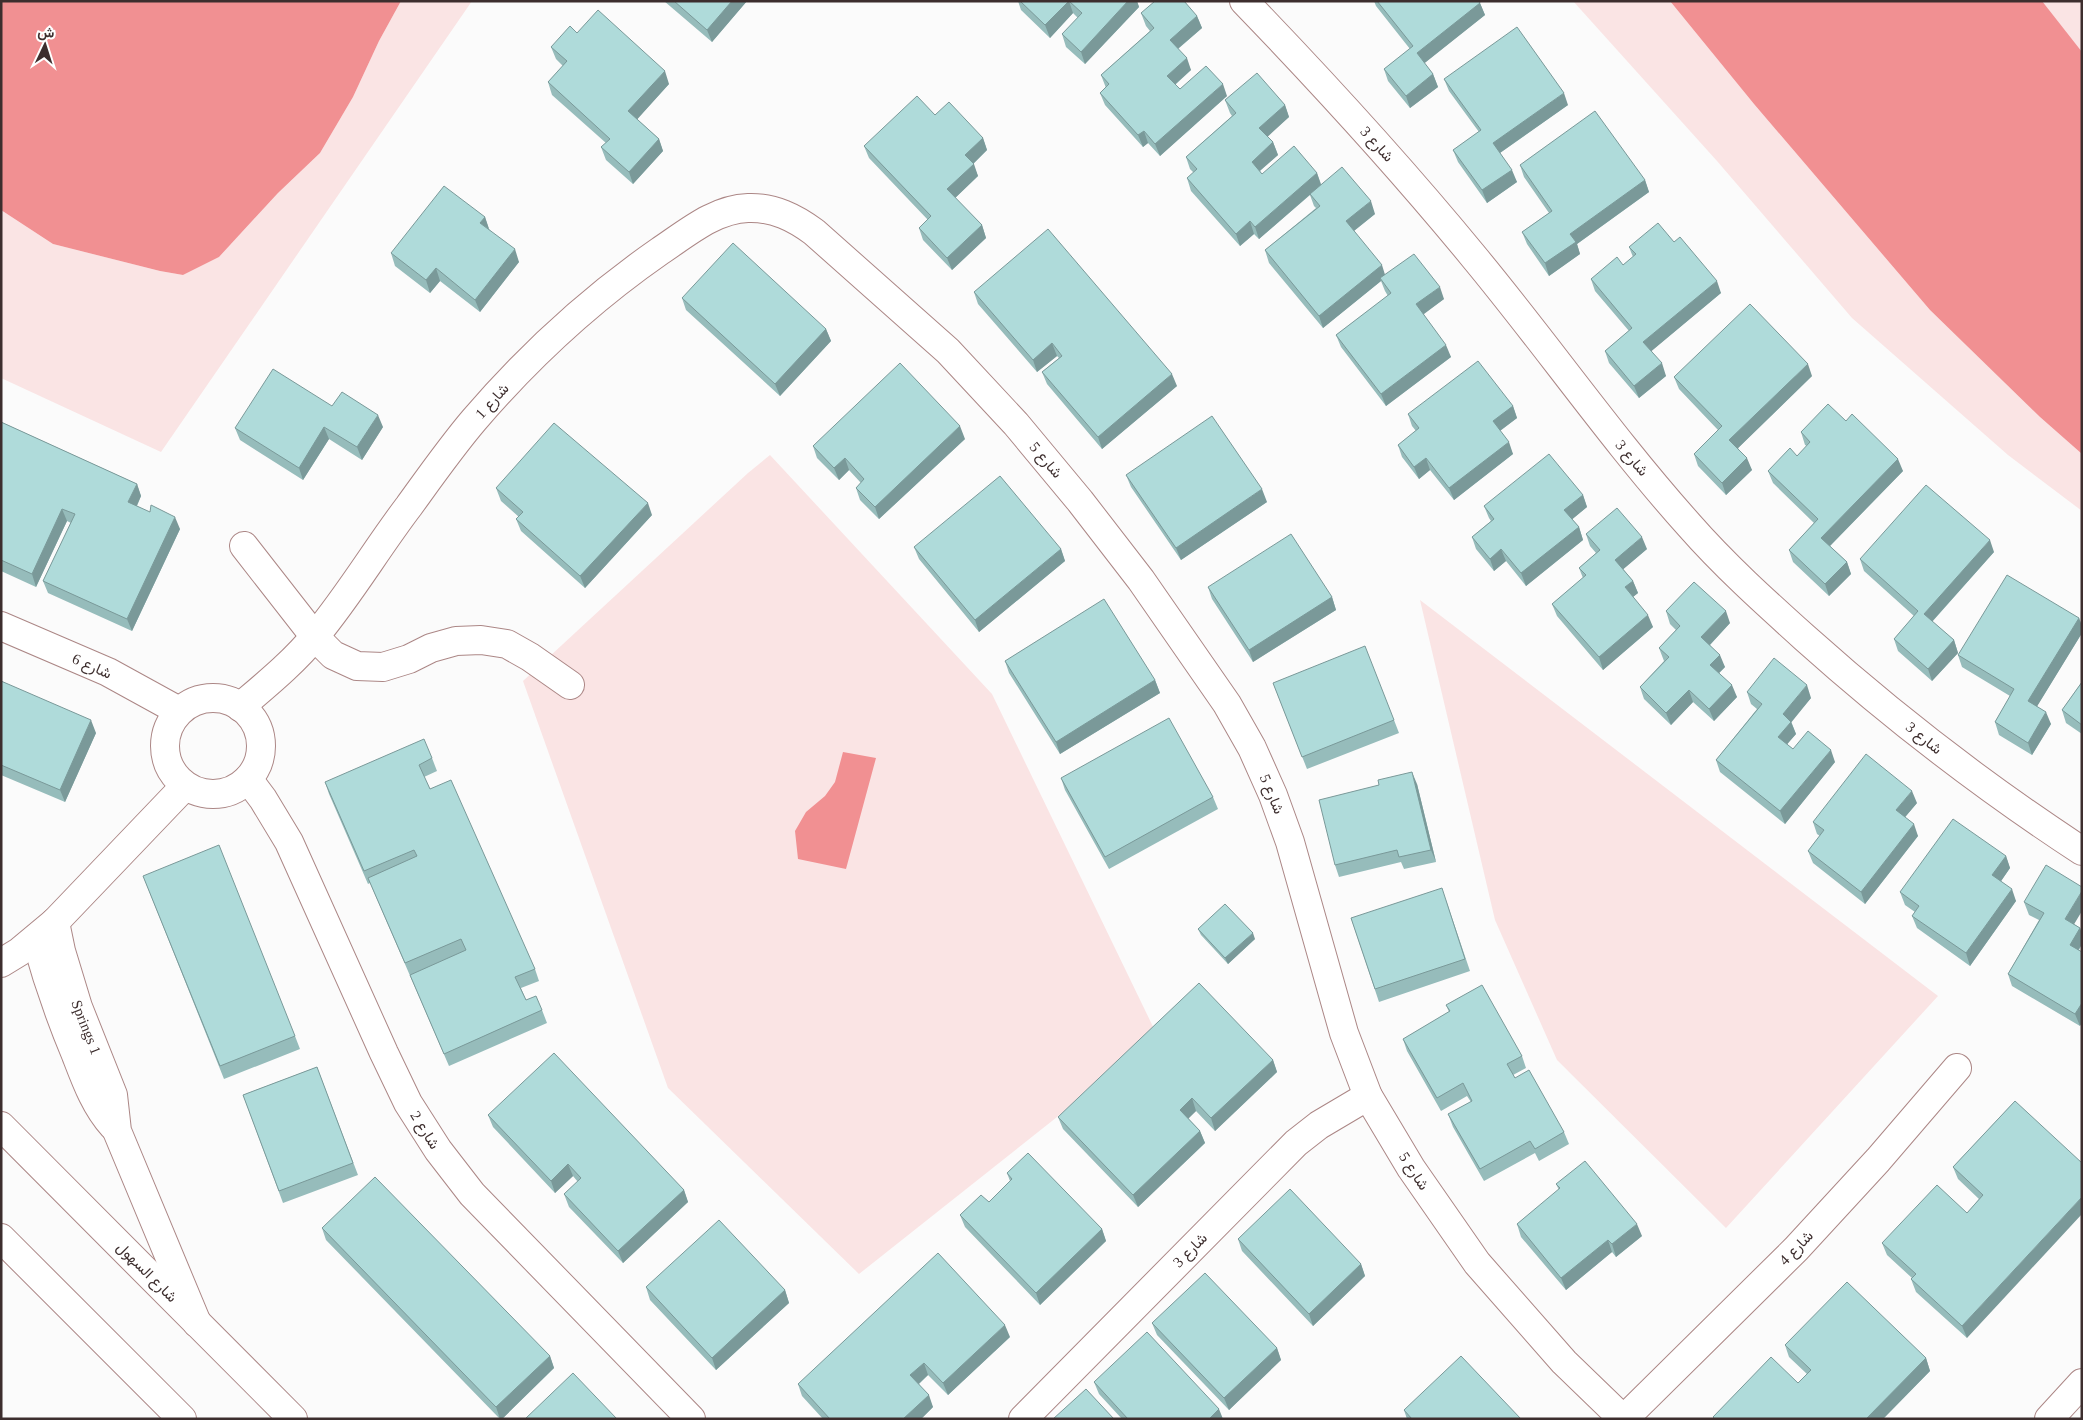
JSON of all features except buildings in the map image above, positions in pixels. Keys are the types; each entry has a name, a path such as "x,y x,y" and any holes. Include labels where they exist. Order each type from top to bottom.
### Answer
{"street":[{"name":"شارع 3","path":"1244,1 1323,83 1400,169 1475,258 1617,441 1690,526 1770,606 1854,681 1941,753 2032,819 2082,852"},
{"name":"شارع 1","path":"240,707 279,674 314,637 473,421 523,366 585,309 641,265 703,222 725,212 749,208 772,210 795,218 814,232"},
{"name":"شارع 5","path":"814,232 948,351 1016,424 1080,500 1140,580 1227,704 1252,748 1274,795 1290,842 1344,1033 1368,1096 1411,1168 1477,1263 1564,1362 1624,1419"},
{"path":"244,546 314,637 333,655 357,666 383,667 456,641 481,640 507,644 530,656 570,685"},
{"name":"شارع 6","path":"1,626 108,672 179,711"},
{"path":"209,698 226,700 240,707 252,718 259,734 260,750 256,765 248,779 235,788 218,794 201,793 185,786 173,774 166,758 165,742 169,725 179,711 193,702 209,698"},
{"name":"شارع 2","path":"248,779 263,799 289,842 408,1103 438,1150 472,1194 691,1419"},
{"path":"1,963 46,931 185,786"},
{"name":"Springs 1","path":"46,931 61,951 78,1006 113,1095 117,1131 197,1322"},
{"name":"شارع 4","path":"1624,1419 1796,1248 1878,1160 1958,1068"},
{"name":"شارع 3","path":"1023,1419 1296,1143 1319,1125 1368,1096"},
{"name":"شارع السهول","path":"1,1126 293,1419"},
{"path":"1,1238 182,1419"},
{"path":"2049,1419 2082,1384"}],"shaded area":[{"path":"1,1 401,1 379,41 353,97 320,153 278,193 219,257 183,275 53,244 1,210"},
{"path":"401,1 472,1 161,452 1,378 1,210 53,244 160,271 183,275 219,257 278,193 320,153 353,97 379,41"},
{"path":"1573,1 1670,1 1754,104 1930,310 2040,417 2082,454 2082,511 2008,455 1852,318 1717,161"},
{"path":"1670,1 2042,1 2082,52 2082,454 2040,417 1930,310 1754,104"},
{"path":"2042,1 2082,1 2082,52 2081,52"},
{"path":"770,455 992,694 1158,1037 859,1274 668,1088 523,681 748,473"},
{"path":"1420,600 1938,996 1726,1228 1557,1060 1495,920"},
{"path":"843,752 876,758 846,869 798,859 795,831 806,812 825,796 835,782"}]}
